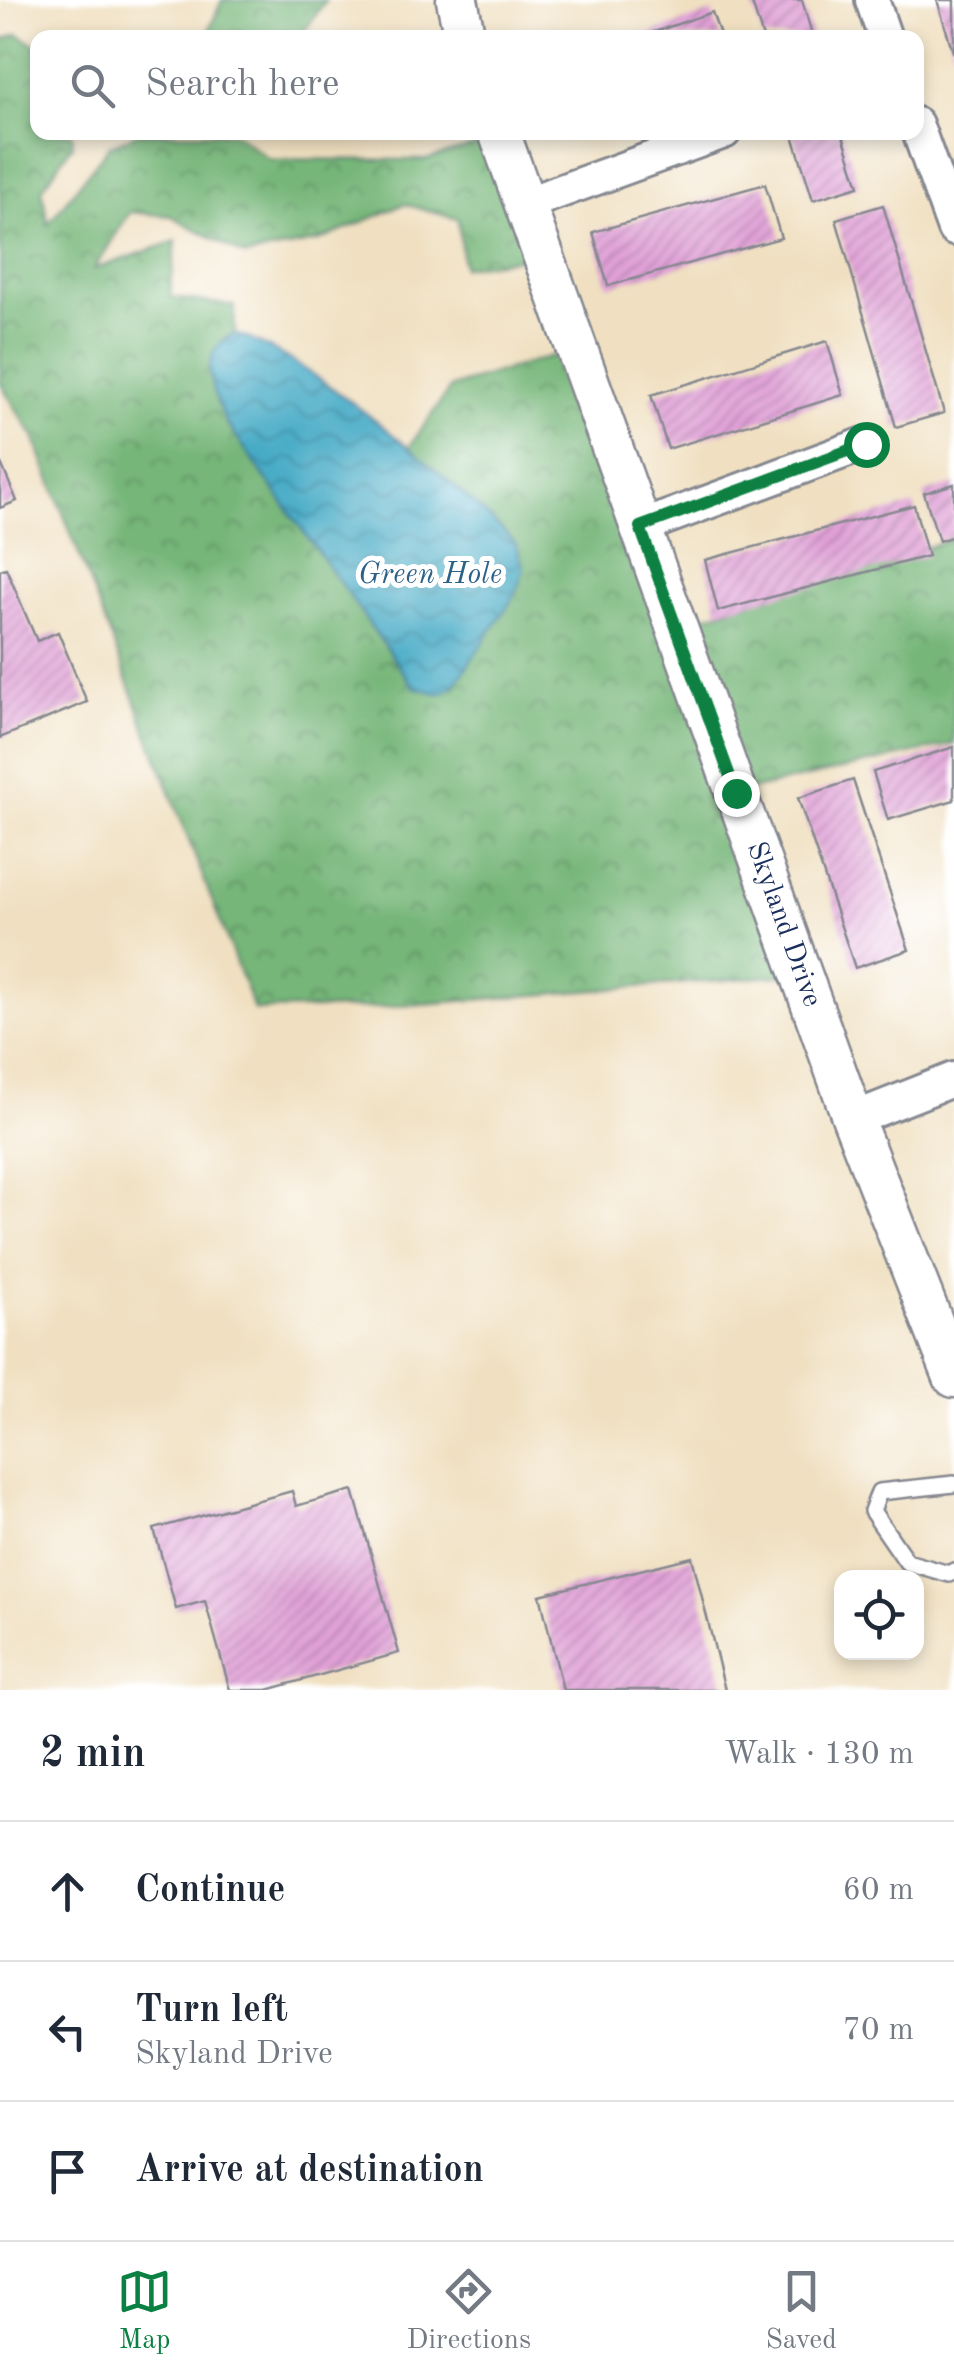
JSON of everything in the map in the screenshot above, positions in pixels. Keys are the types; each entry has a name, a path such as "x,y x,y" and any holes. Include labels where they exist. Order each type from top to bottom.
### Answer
{"street":[{"path":"457,0 463,30"},
{"path":"872,0 883,30"},
{"name":"Skyland Drive","path":"502,140 853,1119 954,1377"},
{"path":"525,204 702,140"},
{"path":"922,140 954,228"},
{"path":"640,527 866,444"},
{"path":"853,1119 954,1079"}],"lane":[{"path":"954,1484 879,1492 872,1511 907,1562 949,1574 954,1570"}],"green space":[{"path":"222,0 326,0 305,30 209,30"},
{"path":"18,34 30,42 30,140 72,140 42,189 48,224 109,146 122,140 244,140 269,159 425,160 502,140 543,255 463,267 458,219 404,204 319,241 245,256 171,216 130,212 94,269 176,241 170,297 234,306 235,334 222,340 226,422 414,687 491,519 407,450 451,387 577,348 676,625 954,539 954,744 736,793 801,974 371,1008 254,1010 34,437 0,383 0,41"}],"water":[{"name":"Green Hole","path":"235,334 300,366 340,393 421,458 515,543 524,568 515,595 454,686 440,694 414,687 226,422 212,385 210,362 222,342"}],"building":[{"path":"751,0 802,0 811,30 760,30"},
{"path":"937,0 954,0 954,52 953,52"},
{"path":"712,12 718,30 660,30"},
{"path":"794,140 845,140 859,186 813,200"},
{"path":"765,184 781,238 608,286 593,232"},
{"path":"883,205 944,413 896,427 836,219"},
{"path":"827,341 843,395 668,449 651,395"},
{"path":"0,461 17,501 0,508"},
{"path":"954,484 954,536 939,541 924,493"},
{"path":"914,505 928,556 718,611 705,560"},
{"path":"6,568 37,641 58,632 87,702 0,738 0,570"},
{"path":"954,747 954,800 888,820 873,772"},
{"path":"853,780 909,950 855,968 798,798"},
{"path":"353,1490 399,1653 267,1690 230,1690 205,1601 176,1609 154,1529 292,1491 296,1506"},
{"path":"692,1557 725,1690 563,1690 540,1595"}],"route":[{"path":"736,793 640,527 866,444"}]}
